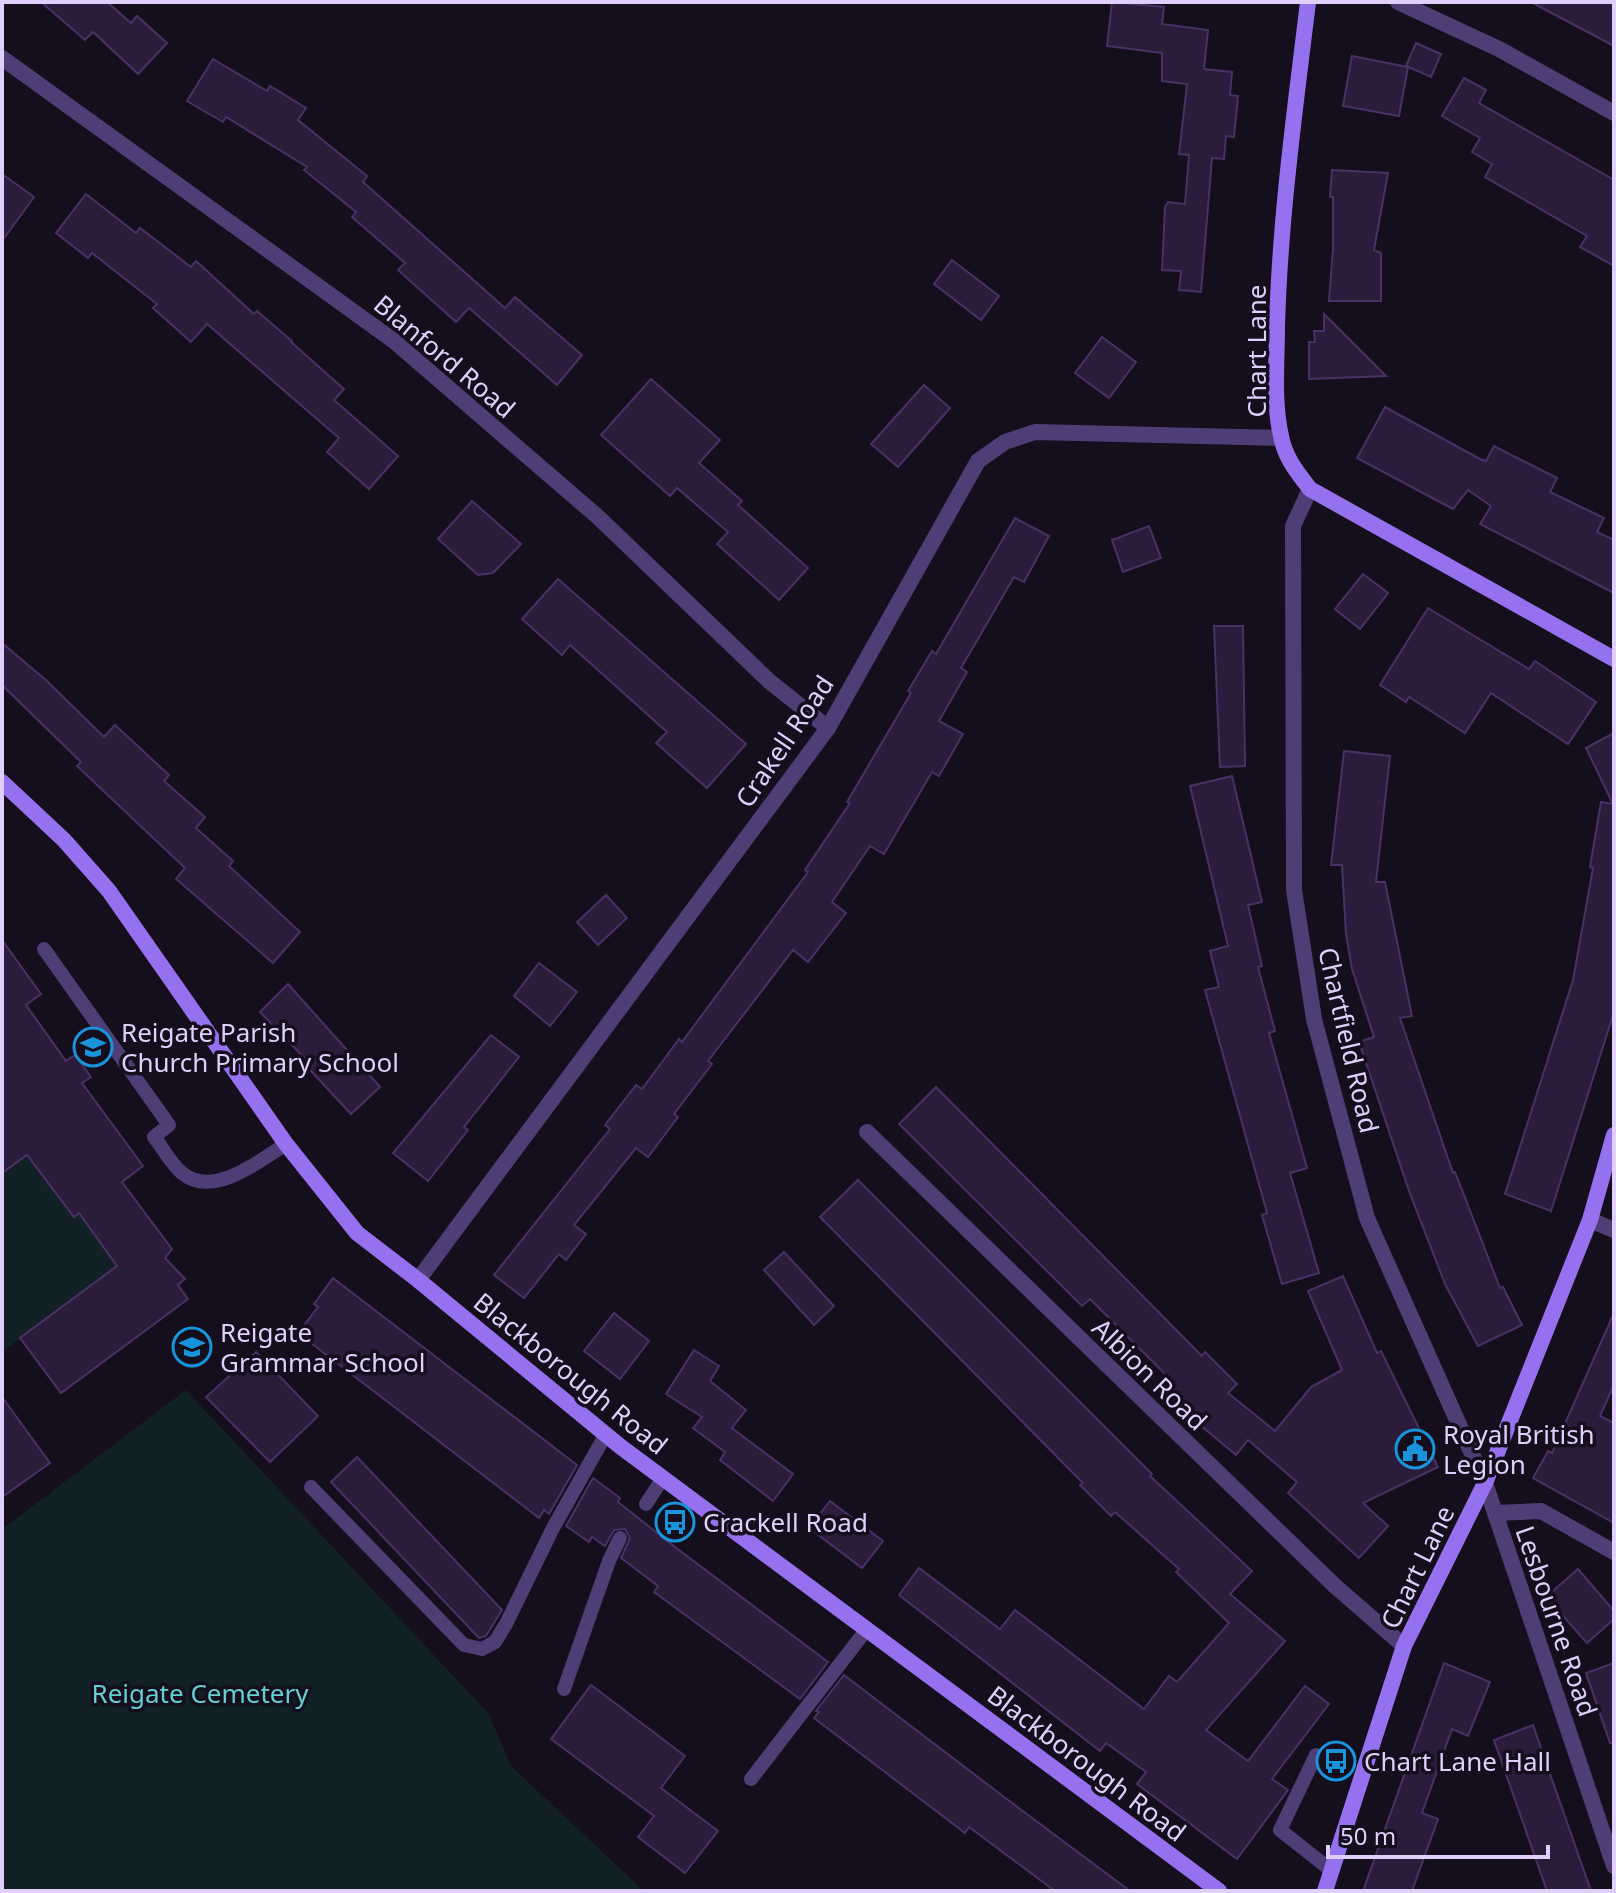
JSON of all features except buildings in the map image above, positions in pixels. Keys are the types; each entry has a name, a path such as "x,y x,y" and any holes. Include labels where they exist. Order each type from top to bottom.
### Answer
{"street":[{"name":"Chart Lane","path":"1308,2 1278,285 1277,398 1281,438 1290,464 1310,489 1614,659"},
{"path":"1398,2 1499,49 1614,113"},
{"name":"Blanford Road","path":"2,58 394,341 598,517 769,681 828,728"},
{"name":"Crakell Road","path":"418,1280 828,728 978,461 1005,442 1035,432 1281,438"},
{"name":"Chartfield Road","path":"1310,489 1293,526 1294,890 1314,1019 1367,1218 1485,1483"},
{"name":"Blackborough Road","path":"2,782 64,840 109,891 286,1144 357,1233 663,1478 1219,1891"},
{"name":"Albion Road","path":"867,1132 1335,1586 1404,1646"},
{"name":"Chart Lane","path":"1325,1891 1404,1646 1485,1483 1590,1220 1614,1135"},
{"path":"1590,1220 1614,1230"},
{"name":"Lesbourne Road","path":"1485,1483 1614,1866"},
{"path":"1495,1513 1541,1511 1614,1552"}],"lane":[{"path":"44,949 169,1125 154,1137 183,1174 209,1183 244,1171 286,1144"},
{"path":"311,1487 464,1645 482,1649 495,1642 506,1624 553,1528 606,1434"},
{"path":"646,1504 663,1478"},
{"path":"564,1689 620,1538"},
{"path":"751,1779 867,1629"},
{"path":"1316,1755 1280,1830 1332,1871"}],"green space":[{"path":"27,1155 100,1197 117,1266 2,1352 2,1162 8,1169"},
{"name":"Reigate Cemetery","path":"186,1390 489,1714 510,1765 644,1891 2,1891 2,1529"}],"place":[{"name":"Reigate Parish Church Primary School","path":"93,1047"},
{"name":"Reigate Grammar School","path":"192,1347"},
{"name":"Royal British Legion","path":"1415,1449"},
{"name":"Crackell Road","path":"675,1522"},
{"name":"Chart Lane Hall","path":"1336,1761"}]}
